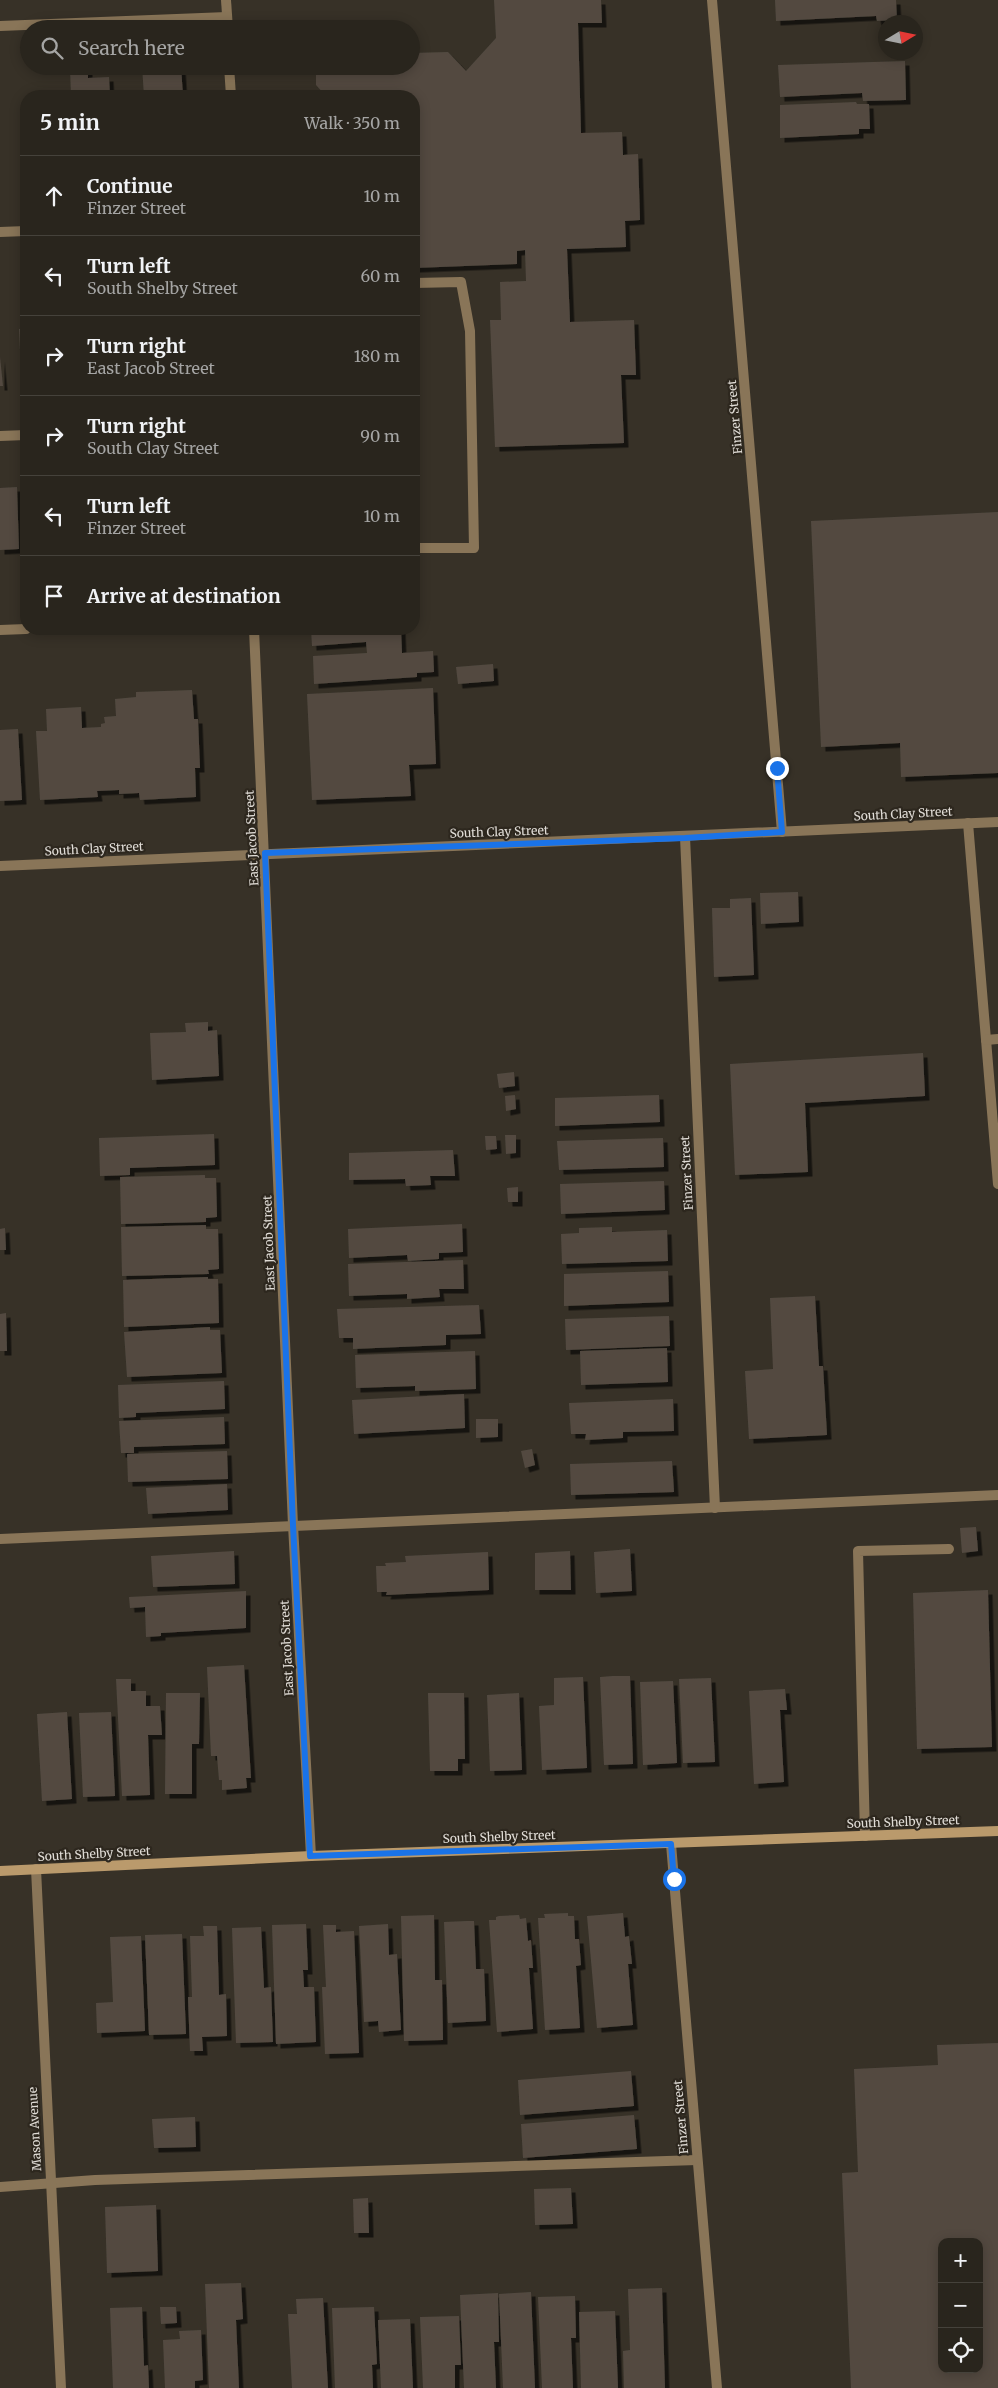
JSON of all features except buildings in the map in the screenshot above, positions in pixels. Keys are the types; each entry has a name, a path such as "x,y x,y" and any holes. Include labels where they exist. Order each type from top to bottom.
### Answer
{"main road":[{"name":"South Shelby Street","path":"0,1871 310,1856 998,1831"}],"street":[{"path":"170,20 227,18 226,0"},
{"name":"Finzer Street","path":"712,0 782,832"},
{"path":"0,26 20,25"},
{"path":"230,75 231,90"},
{"path":"0,232 20,231"},
{"path":"420,282 461,282 470,331 474,548 420,548"},
{"path":"0,436 20,435"},
{"path":"0,630 20,629"},
{"name":"East Jacob Street","path":"254,635 293,1525 310,1856"},
{"name":"South Clay Street","path":"0,866 265,853 685,838 998,822"},
{"path":"968,823 998,1184"},
{"name":"Finzer Street","path":"685,838 715,1508"},
{"path":"986,1040 998,1039"},
{"path":"0,1539 998,1495"},
{"path":"865,1836 858,1551 949,1549"},
{"name":"Finzer Street","path":"671,1844 696,2160 717,2388"},
{"name":"Mason Avenue","path":"36,1869 61,2388"},
{"path":"0,2187 50,2183 696,2160"}],"route":[{"path":"674,1879 671,1844 310,1856 293,1525 265,853 685,838 782,832 777,768"}]}
